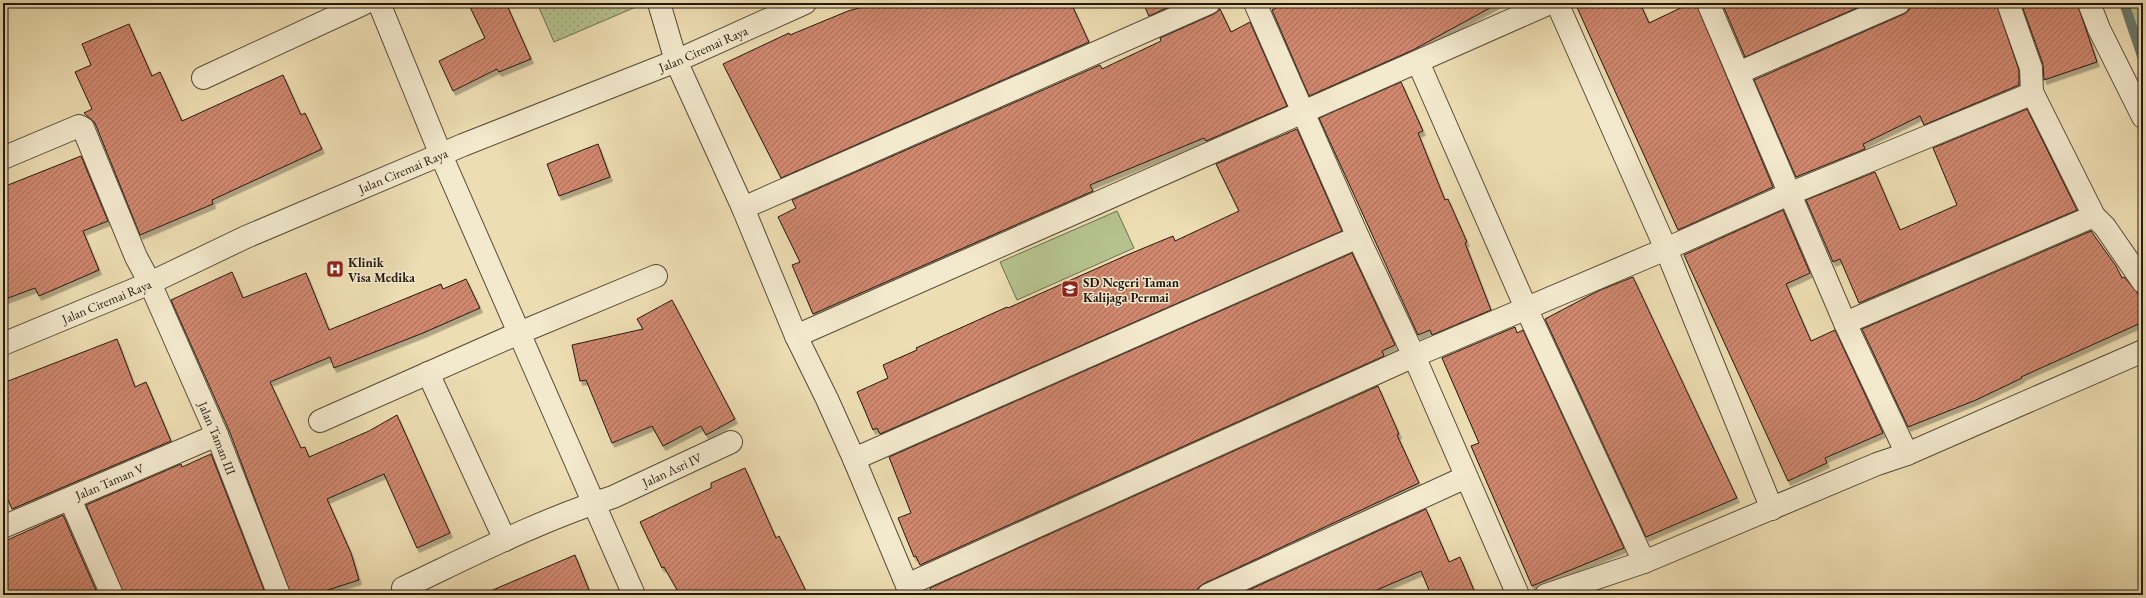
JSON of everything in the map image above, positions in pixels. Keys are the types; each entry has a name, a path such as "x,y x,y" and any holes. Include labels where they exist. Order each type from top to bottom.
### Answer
{"street":[{"path":"203,78 365,3"},
{"path":"379,3 441,155 520,333 603,500 634,595"},
{"path":"658,3 676,61 743,208 796,336 854,459 909,590 1414,356 1666,249 1789,194 2032,92"},
{"name":"Jalan Ciremai Raya","path":"3,344 150,283 246,237 441,155 676,61 805,3"},
{"path":"743,208 1210,3"},
{"path":"1255,3 1305,113 1358,237 1414,356 1518,595"},
{"path":"796,336 1305,113 1550,3"},
{"path":"1557,3 1666,249 1772,508"},
{"path":"1708,3 1845,323 1907,454"},
{"path":"1738,73 1899,3"},
{"path":"2008,3 2031,68 2032,92 2094,216 2105,227 2143,282"},
{"path":"2089,3 2099,29 2143,117"},
{"path":"1418,62 1526,308 1644,562"},
{"name":"Jalan Taman III","path":"3,158 79,126 83,128 136,257 150,283 216,436 279,595"},
{"path":"1845,323 2094,216"},
{"path":"854,459 1358,237"},
{"path":"320,421 520,333 656,276"},
{"path":"1546,595 1644,562 1877,464 1907,454 2143,351"},
{"path":"428,373 504,540"},
{"name":"Jalan Taman V","path":"3,527 216,436"},
{"name":"Jalan Asri IV","path":"403,588 504,540 603,500 731,442"},
{"path":"1208,595 1466,477"},
{"path":"70,499 112,595"}],"green space":[{"path":"537,3 645,3 554,42"},
{"path":"2127,3 2143,3 2143,52"},
{"path":"1117,211 1134,248 1017,300 1000,262"}],"building":[{"path":"468,3 506,3 531,59 499,72 497,69 453,91 439,61 485,38"},
{"path":"876,3 1071,3 1089,42 781,178 723,64 789,33 790,35 848,11"},
{"path":"1143,3 1178,3 1149,16"},
{"path":"1285,3 1499,3 1413,50 1309,96 1272,10"},
{"path":"1575,3 1640,3 1649,23 1691,3 1696,3 1773,187 1678,230"},
{"path":"1722,3 1868,3 1745,57"},
{"path":"1911,3 1996,3 2019,70 2019,85 1924,125 1920,116 1863,144 1865,149 1796,177 1754,80 1904,14 1909,10"},
{"path":"2021,3 2077,3 2097,62 2044,80 2043,64"},
{"path":"1220,9 1231,32 1250,22 1287,106 1206,141 1204,138 1090,185 1093,191 813,314 792,265 800,262 778,217 796,208 792,200 1100,65 1102,69 1161,41 1160,38 1214,14"},
{"path":"129,24 152,76 160,72 182,121 283,75 301,115 305,113 322,149 212,200 213,204 140,235 95,123 84,113 92,109 75,72 91,65 82,44"},
{"path":"1401,82 1423,131 1418,133 1445,200 1448,199 1467,242 1465,243 1491,310 1432,335 1430,330 1418,335 1319,118"},
{"path":"2027,109 2077,210 1859,303 1840,259 1833,262 1806,200 1875,172 1900,230 1957,205 1933,148"},
{"name":"SD Negeri Taman Kalijaga Permai","path":"1297,129 1342,231 880,434 877,428 873,430 857,392 888,378 883,365 917,350 916,348 1127,255 1173,236 1175,241 1239,211 1216,164"},
{"path":"598,144 610,177 559,196 547,164"},
{"path":"81,156 108,221 83,231 99,270 39,296 35,288 3,300 3,187"},
{"path":"1783,210 1810,273 1786,284 1811,341 1835,330 1883,433 1825,458 1827,463 1788,481 1684,255"},
{"path":"2091,231 2116,266 2122,278 2124,277 2137,292 2143,307 2143,322 2021,377 2022,378 1976,400 1908,427 1862,329"},
{"path":"1352,253 1395,345 1382,351 1384,356 920,565 916,556 914,557 898,518 911,513 889,457"},
{"path":"232,272 243,298 306,273 329,330 441,284 443,289 466,279 480,308 423,333 334,368 330,357 270,382 301,448 305,447 309,457 369,431 397,415 450,533 417,548 384,474 327,499 351,553 359,580 312,595 291,595 229,430 171,300"},
{"path":"1633,277 1737,498 1646,537 1545,319 1598,291"},
{"path":"672,300 735,419 706,435 701,426 663,446 652,426 612,443 586,380 580,381 572,345 643,329 637,319"},
{"path":"1515,327 1517,333 1523,330 1624,548 1532,586 1471,446 1479,443 1442,358"},
{"path":"117,339 135,387 146,382 171,441 12,509 3,489 3,383"},
{"path":"1378,386 1399,434 1397,435 1419,483 1203,584 1198,588 1196,595 932,595 930,588"},
{"path":"211,454 266,595 124,595 86,505 181,464 182,467"},
{"path":"745,468 776,538 779,536 808,595 680,595 664,567 662,568 640,522 711,488 711,483"},
{"path":"1426,509 1449,562 1460,557 1476,595 1431,595 1421,571 1365,595 1238,595"},
{"path":"63,515 98,595 3,595 3,542"},
{"path":"575,555 591,595 481,595"}],"waterway":[{"path":"2124,3 2143,59"}],"place":[{"name":"Klinik Visa Medika","path":"335,269"},
{"name":"SD Negeri Taman Kalijaga Permai","path":"1070,289"}]}
